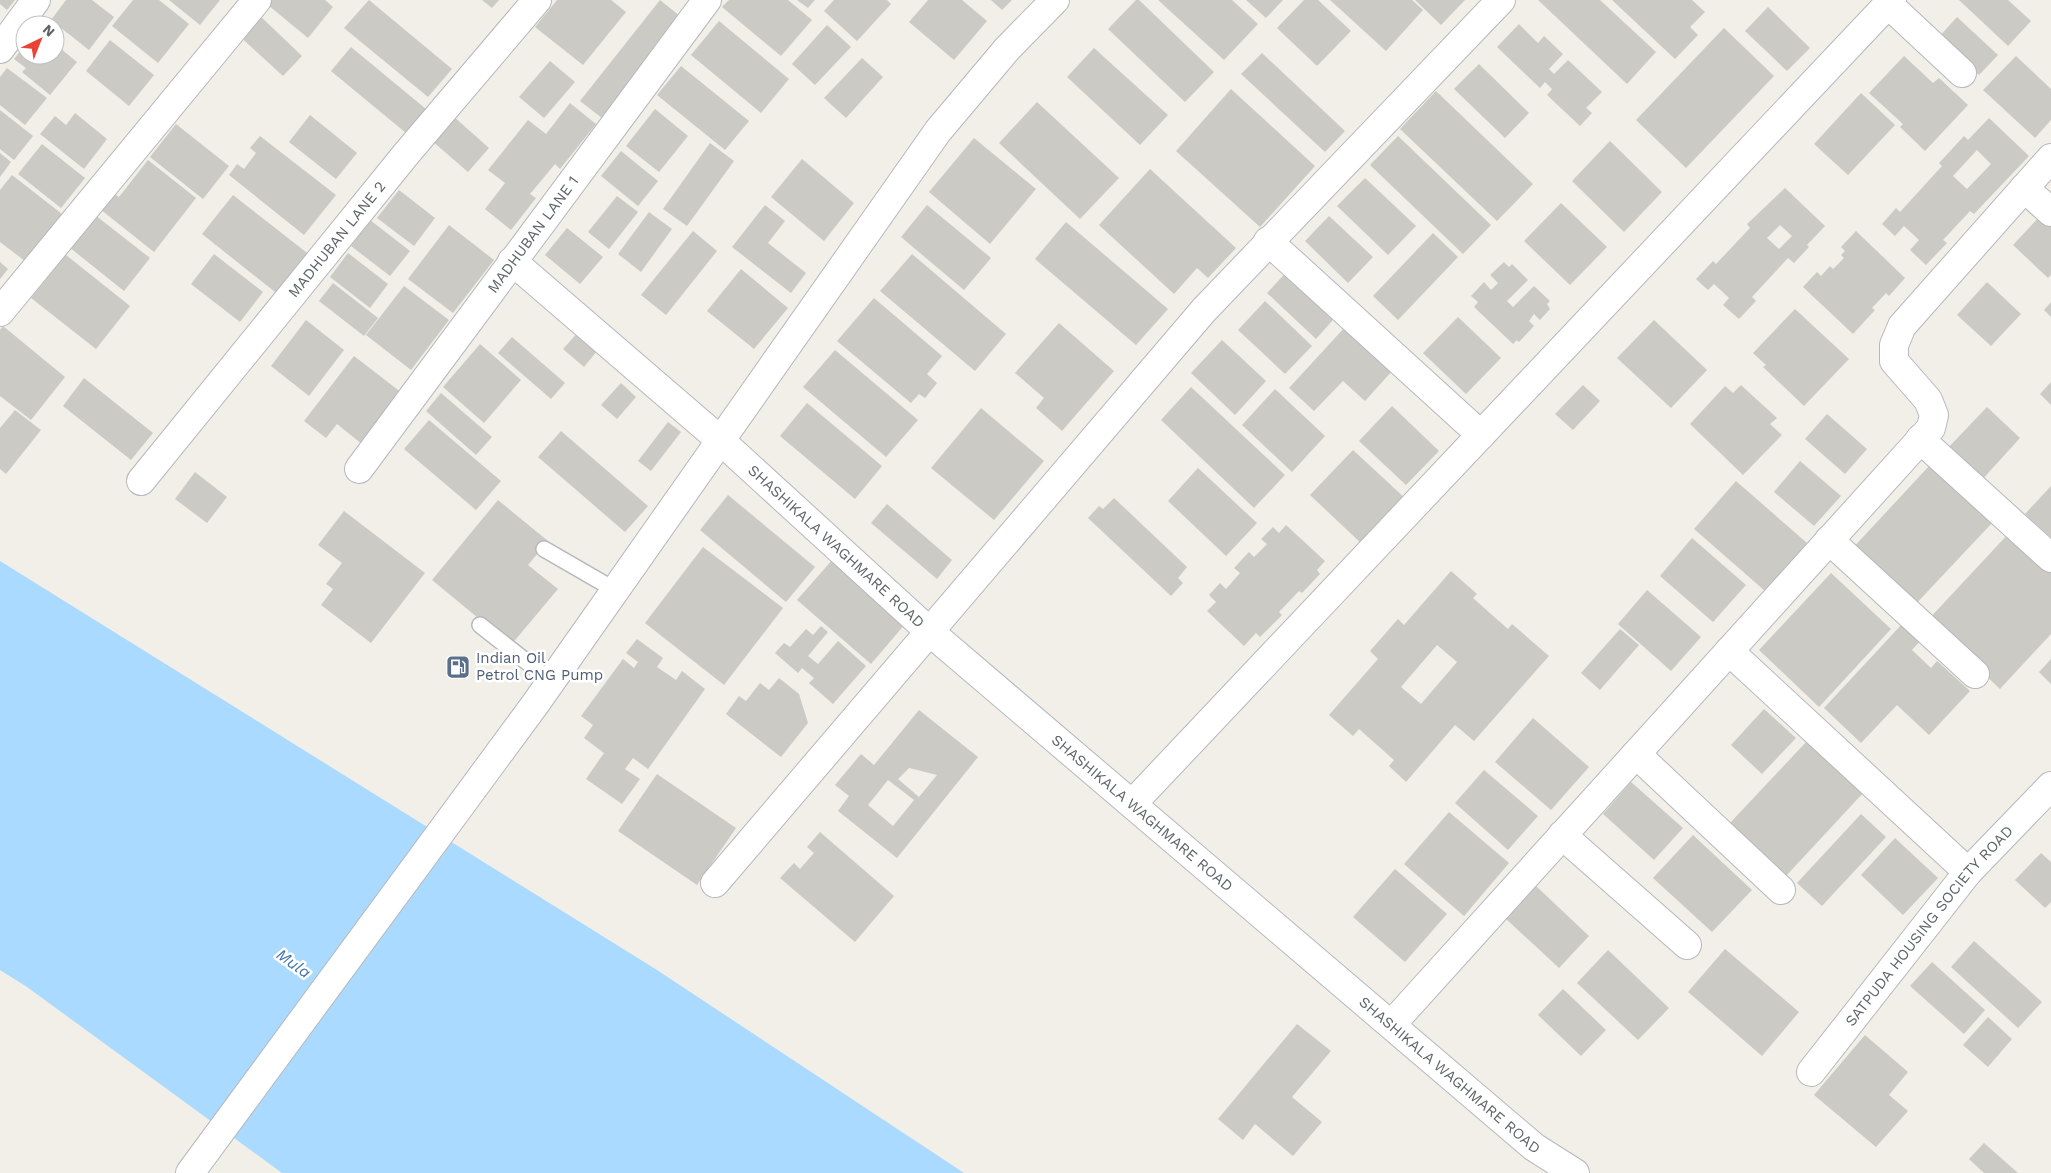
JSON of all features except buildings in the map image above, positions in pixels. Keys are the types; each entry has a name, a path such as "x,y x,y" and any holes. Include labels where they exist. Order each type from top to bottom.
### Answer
{"street":[{"path":"0,49 36,0"},
{"path":"0,312 258,0"},
{"name":"MADHUBAN LANE 2","path":"141,481 407,153 537,0"},
{"name":"MADHUBAN LANE 1","path":"359,469 707,0"},
{"path":"190,1173 543,692 938,131 1007,50 1055,0"},
{"path":"715,883 1204,310 1268,241 1501,0"},
{"path":"1132,804 1890,2 1962,74"},
{"path":"1391,1025 1931,428 1934,415 1928,400 1894,361 1894,345 1902,326 2051,158"},
{"path":"2024,188 2051,212"},
{"path":"1268,241 1481,435"},
{"name":"SHASHIKALA WAGHMARE ROAD","path":"512,261 720,440 930,632 1534,1146 1575,1173"},
{"path":"1920,439 2051,558"},
{"path":"1829,540 1975,674"},
{"path":"1729,651 1968,872"},
{"path":"1636,754 1781,890"},
{"name":"SATPUDA HOUSING SOCIETY ROAD","path":"1811,1072 1968,872 2051,786"},
{"path":"1562,834 1687,945"}],"lane":[{"path":"544,549 615,590"},
{"path":"480,625 543,692"}],"water":[{"name":"Mula","path":"0,561 657,970 964,1173 282,1173 27,987 0,970"}],"place":[{"name":"Indian Oil Petrol CNG Pump","path":"458,667"}]}
